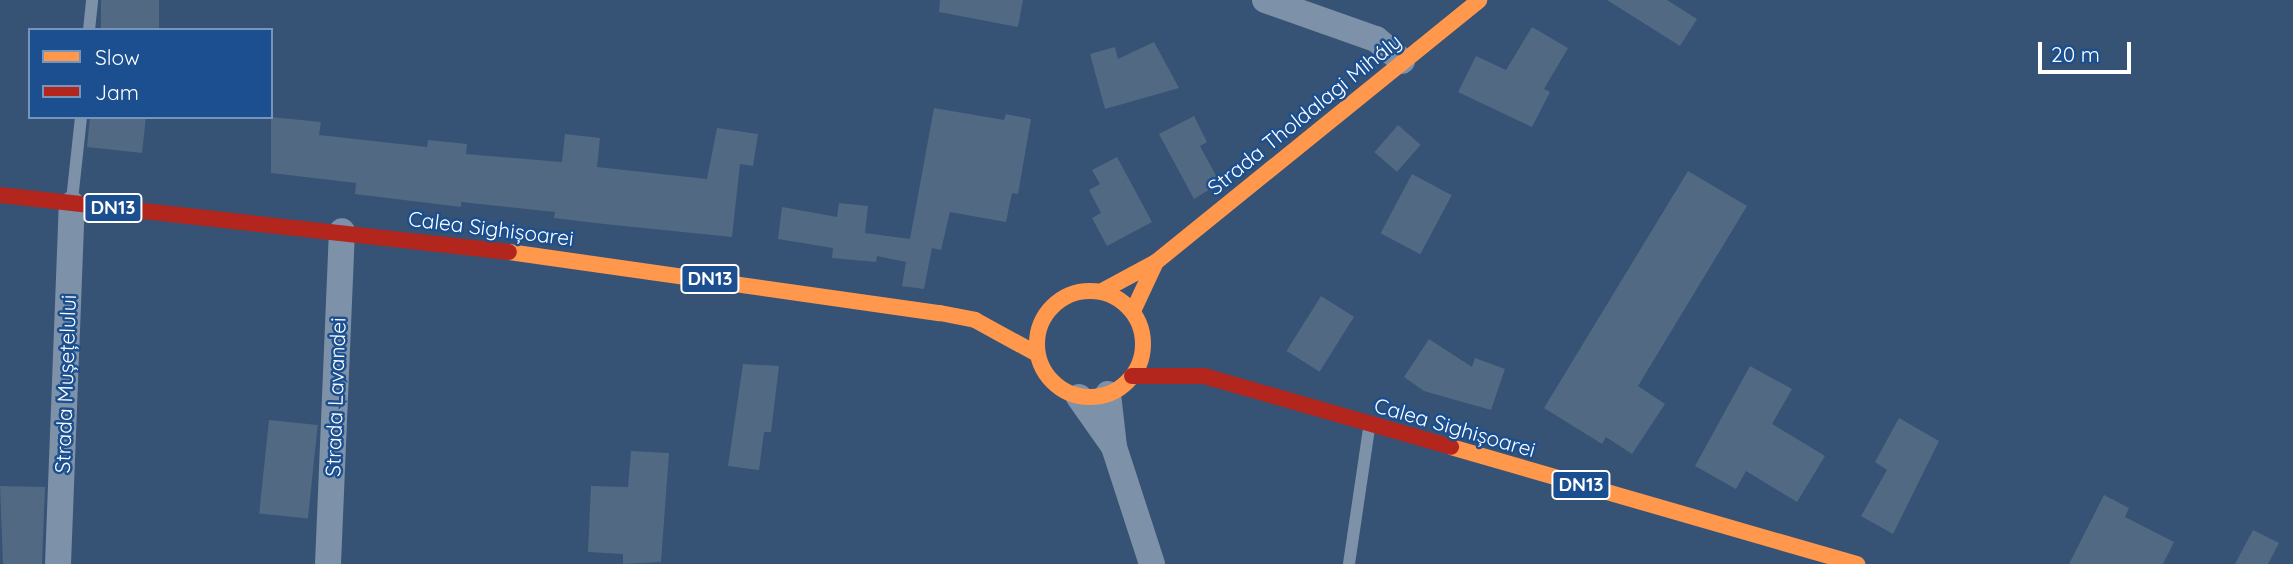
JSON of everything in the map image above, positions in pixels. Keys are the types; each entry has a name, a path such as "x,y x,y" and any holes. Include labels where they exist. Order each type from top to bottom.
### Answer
{"main road":[{"name":"Strada Tholdalagi Mihály","path":"1102,291 1156,262 1479,0"},
{"name":"Calea Sighișoarei","path":"0,195 342,231 676,274 975,320 1047,312"},
{"name":"Strada Tholdalagi Mihály","path":"1133,311 1156,262"},
{"name":"DN13","path":"1047,312 1062,298 1081,291 1102,291"},
{"path":"1079,397 1108,394 1132,376 1142,358 1143,336 1133,311 1102,291"},
{"path":"1037,354 1038,331 1047,312"},
{"name":"Calea Sighișoarei","path":"975,320 1037,354"},
{"name":"Calea Sighișoarei","path":"1143,336 1204,376"},
{"name":"DN13","path":"1037,354 1052,381 1079,397"},
{"name":"Calea Sighișoarei","path":"1132,376 1204,376 1370,424 1791,554 1857,564"}],"street":[{"path":"1265,0 1376,39 1402,61"},
{"name":"Strada Mușețelului","path":"58,564 72,204"},
{"name":"Strada Lavandei","path":"328,564 342,231"},
{"path":"1108,394 1114,447 1152,564"},
{"path":"1079,397 1114,447"}],"lane":[{"path":"89,28 92,0"},
{"path":"72,204 81,119"},
{"path":"1349,564 1370,424"}],"building":[{"path":"101,0 159,0 159,28 101,28"},
{"path":"940,0 1023,0 1018,27 939,12"},
{"path":"1607,0 1667,0 1697,19 1680,46"},
{"path":"1532,27 1568,48 1544,89 1550,92 1532,127 1458,92 1476,56 1506,70"},
{"path":"1154,42 1179,88 1105,109 1090,54 1115,47 1118,59"},
{"path":"934,108 1004,120 1006,114 1031,119 1018,194 1012,193 1006,222 950,212 941,250 932,248 924,289 902,286 906,262 877,256 876,262 832,258 833,248 778,239 782,207 837,217 839,203 868,206 865,233 910,239"},
{"path":"1194,116 1207,142 1200,146 1220,183 1194,199 1159,134"},
{"path":"273,117 321,122 319,135 427,147 428,140 467,144 466,154 562,162 565,134 600,138 597,167 707,179 717,128 758,134 753,166 740,164 732,237 554,218 555,212 461,202 461,207 355,194 356,183 271,173"},
{"path":"90,119 146,119 142,153 87,147"},
{"path":"1398,125 1421,145 1397,172 1374,152"},
{"path":"1117,157 1152,222 1107,246 1092,218 1101,213 1089,190 1100,184 1092,170"},
{"path":"1688,171 1747,206 1638,386 1665,404 1632,454 1606,437 1602,444 1544,408"},
{"path":"1412,174 1452,195 1420,254 1381,233"},
{"path":"1321,296 1354,317 1320,372 1287,351"},
{"path":"1429,339 1472,367 1475,358 1505,369 1491,410 1424,391 1404,377"},
{"path":"743,364 779,366 771,432 764,432 759,470 728,466"},
{"path":"1750,366 1792,389 1772,424 1825,456 1797,502 1746,471 1736,489 1695,466"},
{"path":"1899,418 1939,441 1893,534 1861,516 1887,470 1875,462"},
{"path":"269,420 318,425 308,519 259,513"},
{"path":"631,451 669,453 661,562 623,564 623,554 588,552 591,486 628,487"},
{"path":"0,486 45,487 42,564 3,564"},
{"path":"2104,495 2129,508 2125,517 2174,542 2163,564 2069,564"},
{"path":"2253,530 2279,543 2268,564 2235,564"}],"traffic: slow":[{"path":"1102,291 1156,262 1479,0"},
{"path":"509,252 940,313 975,320 1037,354"},
{"path":"1133,311 1156,262"},
{"path":"1090,291 1110,295 1128,306 1139,324 1143,344 1139,364 1128,382 1110,393 1090,397 1070,393 1052,382 1041,364 1037,344 1041,324 1052,306 1070,295 1090,291"},
{"path":"1451,447 1857,564"}],"traffic: jam":[{"path":"0,195 509,252"},
{"path":"1132,376 1204,376 1451,447"}]}
